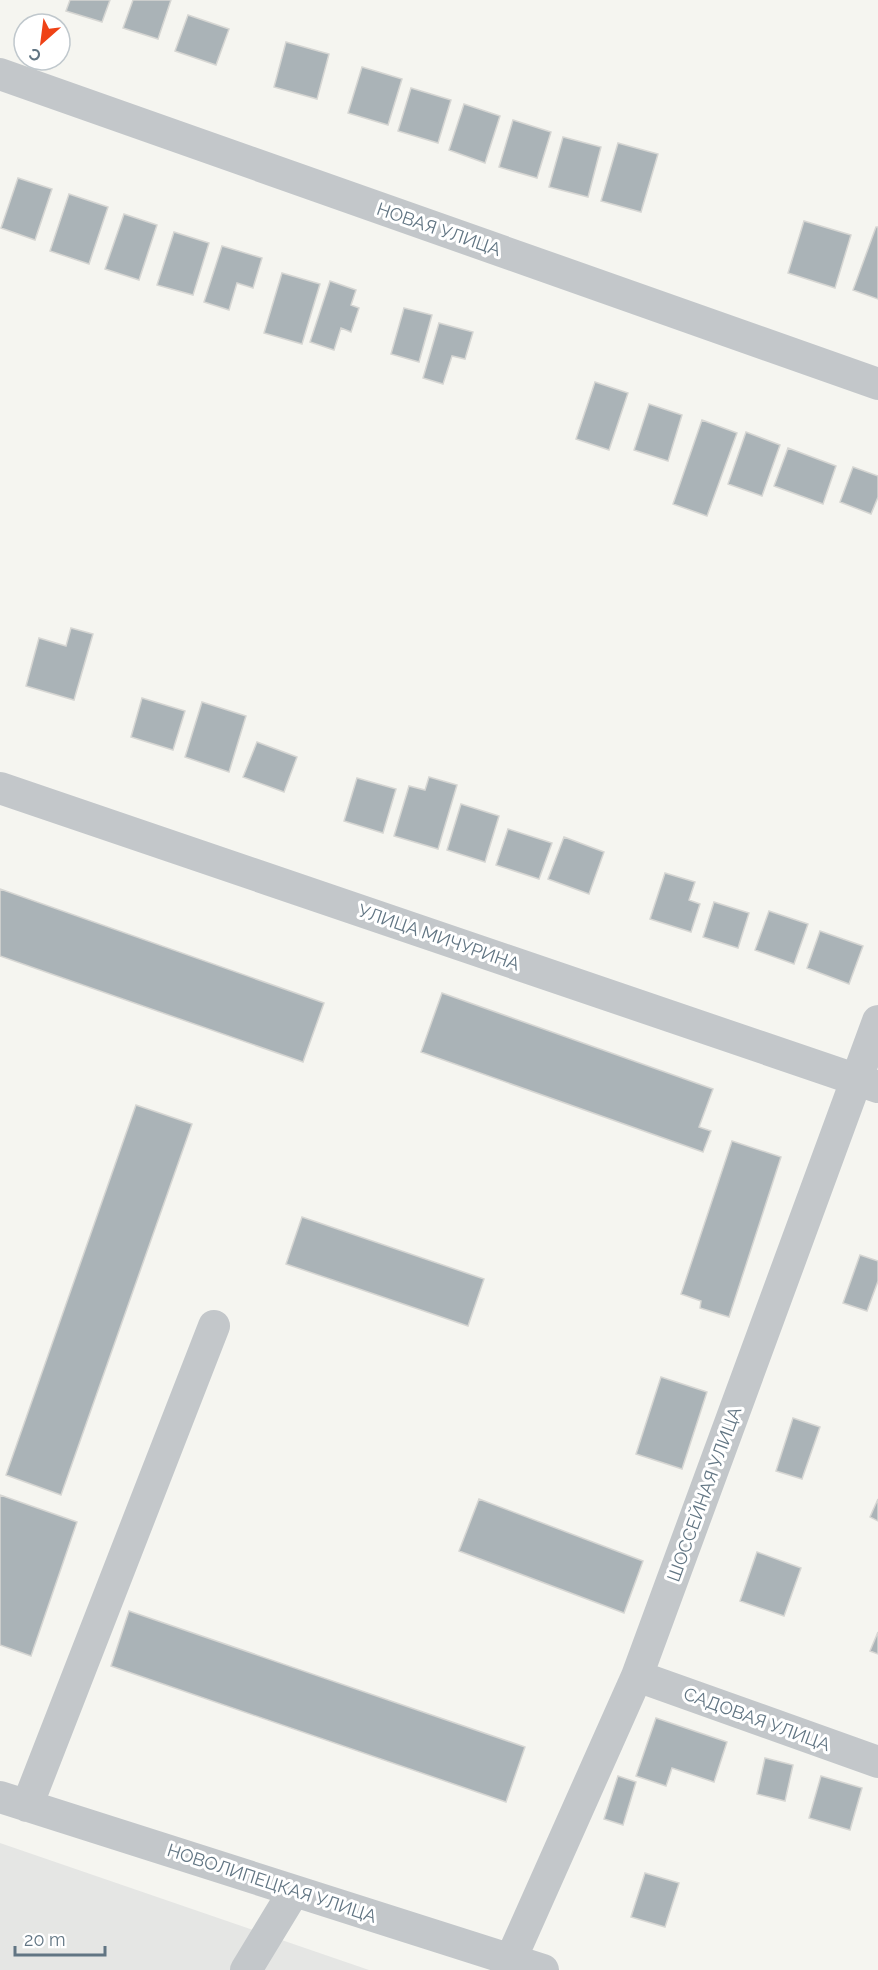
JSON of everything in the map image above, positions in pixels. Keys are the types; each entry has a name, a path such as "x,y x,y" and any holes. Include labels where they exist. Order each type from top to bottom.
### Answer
{"street":[{"name":"НОВАЯ УЛИЦА","path":"0,74 878,384"},
{"name":"УЛИЦА МИЧУРИНА","path":"0,788 867,1083"},
{"name":"ШОССЕЙНАЯ УЛИЦА","path":"511,1959 637,1676 867,1083 878,1021"},
{"path":"14,1801 214,1326"},
{"name":"САДОВАЯ УЛИЦА","path":"637,1676 878,1762"},
{"name":"НОВОЛИПЕЦКАЯ УЛИЦА","path":"14,1801 543,1970"},
{"path":"246,1970 294,1891"}],"shaded area":[{"path":"0,1843 369,1970 0,1970"}],"building":[{"path":"70,0 110,0 102,22 66,11"},
{"path":"133,0 171,0 158,39 123,28"},
{"path":"188,15 229,29 216,65 175,51"},
{"path":"286,42 329,54 317,99 274,87"},
{"path":"362,67 402,79 388,125 348,113"},
{"path":"411,88 451,100 438,143 398,131"},
{"path":"464,104 500,116 485,163 449,150"},
{"path":"513,120 551,132 537,178 499,167"},
{"path":"563,137 601,147 588,197 549,187"},
{"path":"618,143 658,154 641,212 601,201"},
{"path":"18,178 52,189 35,240 1,228"},
{"path":"69,194 108,207 89,264 50,251"},
{"path":"124,214 157,225 139,280 105,269"},
{"path":"804,221 851,235 835,288 788,273"},
{"path":"876,227 878,227 878,299 853,290"},
{"path":"174,232 209,243 193,295 157,285"},
{"path":"222,246 262,258 253,288 237,283 229,310 204,302"},
{"path":"282,273 320,284 302,344 264,333"},
{"path":"330,281 356,290 351,305 359,308 351,332 341,328 334,350 310,342"},
{"path":"404,308 432,315 419,362 391,354"},
{"path":"439,323 473,332 465,359 452,356 443,384 423,378"},
{"path":"595,382 628,393 609,450 576,439"},
{"path":"649,404 682,415 668,461 634,450"},
{"path":"702,420 737,433 707,516 673,504"},
{"path":"746,432 780,445 762,496 728,484"},
{"path":"788,448 836,466 823,504 774,486"},
{"path":"853,467 878,476 878,497 871,514 840,502"},
{"path":"71,628 93,634 74,700 26,686 39,638 66,646"},
{"path":"142,698 185,711 173,750 131,737"},
{"path":"202,702 246,716 229,772 185,757"},
{"path":"257,742 297,757 284,792 243,777"},
{"path":"429,777 457,785 438,849 394,836 409,786 425,790"},
{"path":"357,778 396,789 383,833 344,821"},
{"path":"461,804 499,816 485,862 447,850"},
{"path":"508,829 552,843 539,879 496,865"},
{"path":"564,837 604,852 589,894 548,879"},
{"path":"665,873 695,882 689,900 700,904 691,932 650,919"},
{"path":"0,889 324,1003 303,1062 0,956"},
{"path":"714,902 749,913 738,948 703,937"},
{"path":"769,911 808,924 794,964 755,950"},
{"path":"820,931 863,946 849,984 807,968"},
{"path":"442,993 713,1089 699,1127 711,1131 703,1152 421,1052"},
{"path":"136,1105 192,1124 61,1495 6,1475"},
{"path":"732,1141 781,1157 729,1317 700,1308 701,1301 681,1294"},
{"path":"302,1217 484,1279 468,1326 286,1264"},
{"path":"860,1255 878,1261 878,1281 867,1311 843,1303"},
{"path":"661,1377 707,1392 682,1469 636,1454"},
{"path":"793,1418 820,1427 802,1479 776,1471"},
{"path":"0,1495 77,1522 31,1656 0,1645"},
{"path":"479,1499 643,1561 624,1613 459,1551"},
{"path":"878,1499 878,1521 870,1517"},
{"path":"757,1552 801,1568 784,1616 740,1601"},
{"path":"129,1611 525,1747 506,1802 111,1666"},
{"path":"878,1632 878,1654 870,1651"},
{"path":"656,1718 727,1742 714,1782 672,1768 666,1786 636,1776"},
{"path":"765,1758 793,1765 785,1801 757,1794"},
{"path":"618,1776 636,1782 623,1825 604,1819"},
{"path":"821,1776 862,1788 850,1830 809,1818"},
{"path":"645,1873 679,1883 665,1927 631,1917"}]}
